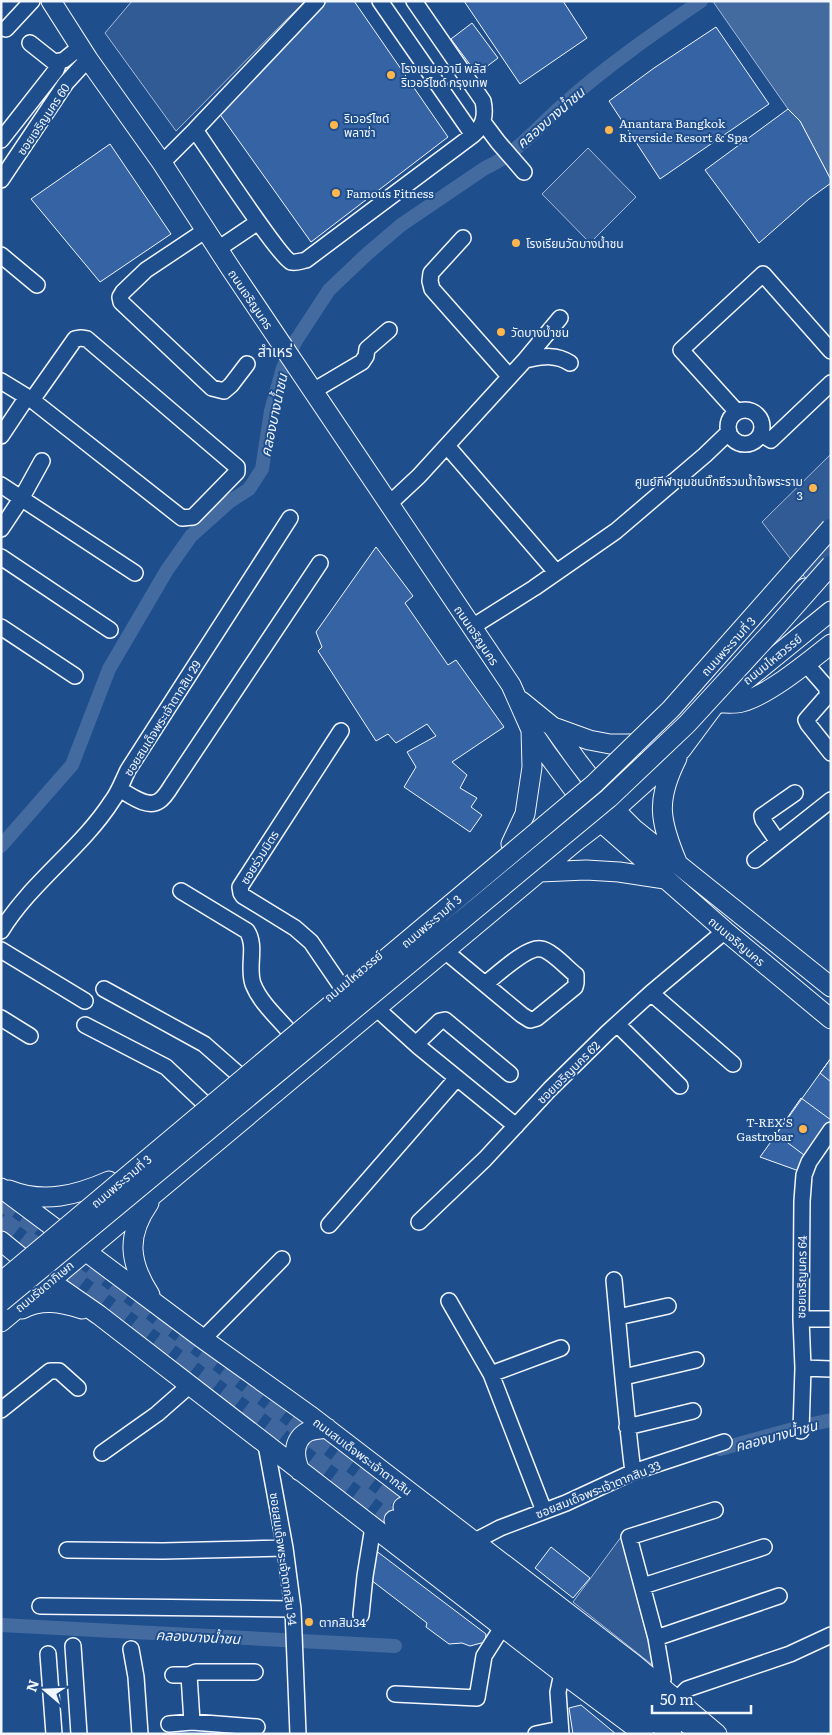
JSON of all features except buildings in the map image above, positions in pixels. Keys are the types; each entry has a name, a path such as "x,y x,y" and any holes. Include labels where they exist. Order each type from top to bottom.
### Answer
{"main road":[{"name":"ถนนเจริญนคร","path":"51,1 84,53 162,163 276,337 472,627 517,697 532,730 574,790 601,822 725,931 831,1020"},
{"name":"ถนนพระรามที่ 3","path":"1,1282 594,784 671,709 831,528"},
{"name":"ถนนพระรามที่ 3","path":"4,1314 25,1282 609,798 687,724 831,565"},
{"path":"672,725 756,629 781,606 831,570"},
{"name":"ถนนมไหสวรรย์","path":"86,1251 615,810 681,750 716,705 831,611"},
{"path":"716,705 742,702 756,696 806,664 831,644"},
{"name":"ถนนเจริญนคร","path":"517,697 553,727 615,810 634,829 831,987"},
{"name":"ถนนมไหสวรรย์","path":"54,1227 574,790 639,744 672,725 716,705"},
{"path":"553,727 590,740 610,744 639,744"},
{"path":"511,844 525,814 532,767 532,730"},
{"path":"677,864 665,833 662,813 669,773 681,750"},
{"path":"540,872 586,870 619,872 665,879"},
{"path":"1,1188 30,1195 59,1197 88,1190 109,1181"},
{"name":"ถนนสมเด็จพระเจ้าตากสิน","path":"1,1188 203,1339 327,1428 661,1686 717,1734"},
{"path":"154,1301 140,1280 134,1264 132,1248 134,1232 143,1212 160,1188"},
{"path":"1,1272 54,1227"},
{"path":"1,1241 50,1281 190,1385 562,1673 644,1734"},
{"name":"ถนนรัชดาภิเษก","path":"4,1314 50,1281 86,1251"},
{"path":"4,1314 48,1301 66,1304 99,1316"},
{"path":"300,1471 295,1459 296,1444 308,1431 327,1428"},
{"name":"ถนนสมเด็จพระเจ้าตากสิน","path":"672,1734 398,1513 700,1734"}],"street":[{"path":"6,29 32,1"},
{"path":"162,163 317,1"},
{"path":"380,1 473,135"},
{"path":"195,130 258,222 284,256 290,262 306,260 375,201 409,175 473,135 483,122 486,111 483,101 414,1"},
{"path":"30,43 54,62 84,53"},
{"name":"ซอยเจริญนคร 60","path":"1,180 84,53"},
{"path":"1,140 56,70 59,62"},
{"path":"483,122 524,172"},
{"path":"218,249 258,222"},
{"path":"206,230 146,270 123,292 120,297 121,302 212,388 224,391 232,385 247,364"},
{"path":"463,238 431,273 432,290 509,376"},
{"path":"1,255 37,285"},
{"path":"737,412 681,350 763,274 831,352"},
{"path":"389,504 447,446 525,360 560,318"},
{"path":"311,387 362,362 366,356 367,349 389,330"},
{"path":"1,381 30,398 182,518 192,516 238,472 237,467 87,340 81,338 75,339 30,398 1,436"},
{"path":"525,360 538,357 560,357 570,363"},
{"path":"761,434 770,440 831,383"},
{"path":"748,410 757,415 762,424 761,434 753,443 736,442 729,432 729,420 737,412 748,410"},
{"path":"472,627 616,531 706,455 729,432"},
{"path":"447,446 556,572"},
{"path":"1,528 21,499 42,461"},
{"path":"1,485 135,573"},
{"name":"ซอยสมเด็จพระเจ้าตากสิน 29","path":"1,931 18,906 93,826 112,801 128,770 290,518"},
{"path":"1,557 110,630"},
{"path":"119,789 143,802 151,804 159,801 172,785 320,563"},
{"path":"1,627 75,676"},
{"path":"806,664 826,688 827,692 827,696 806,720 831,753"},
{"name":"ซอยร่วมมิตร","path":"341,731 240,887 240,891 243,896 295,928 311,942 341,986"},
{"path":"778,842 762,819 762,816 796,793"},
{"path":"755,860 831,800"},
{"path":"181,891 247,931 250,936 253,983 262,1000 288,1030"},
{"name":"ซอยเจริญนคร 62","path":"419,1222 485,1160 550,1088 617,1024 725,931"},
{"path":"445,951 522,1015 530,1020 537,1018 575,987 576,975 550,952 541,948 528,951 485,984"},
{"path":"1,950 85,1001"},
{"path":"104,989 204,1044 237,1072"},
{"path":"651,993 733,1064"},
{"path":"376,1008 416,1044 516,1126"},
{"path":"1,1018 30,1036"},
{"path":"416,1044 440,1021 445,1020 510,1074"},
{"path":"617,1024 680,1086"},
{"path":"85,1025 166,1068 203,1102"},
{"path":"329,1225 457,1078"},
{"name":"ซอยเจริญนคร 64","path":"800,1426 803,1368 801,1319 804,1176 809,1162 831,1130"},
{"path":"203,1339 282,1259"},
{"path":"614,1280 633,1472"},
{"path":"449,1301 491,1374 544,1511"},
{"path":"618,1317 668,1306"},
{"path":"801,1319 831,1319"},
{"path":"491,1374 561,1348"},
{"path":"624,1377 696,1360"},
{"path":"803,1368 831,1369"},
{"path":"1,1410 50,1371 59,1371 78,1388"},
{"path":"102,1453 157,1414 190,1385"},
{"path":"628,1427 693,1411"},
{"name":"ซอยสมเด็จพระเจ้าตากสิน 33","path":"475,1541 500,1528 633,1472 724,1442"},
{"name":"ซอยสมเด็จพระเจ้าตากสิน 34","path":"266,1445 293,1608 298,1734"},
{"path":"661,1686 663,1679 656,1638 629,1537 715,1510"},
{"path":"361,1615 373,1527"},
{"path":"643,1586 764,1547"},
{"path":"67,1550 163,1551 284,1548"},
{"path":"656,1638 779,1596"},
{"path":"40,1606 293,1608"},
{"path":"395,1694 477,1698 484,1656 503,1626"},
{"path":"677,1699 688,1689 790,1654 831,1636"},
{"path":"73,1646 79,1734"},
{"path":"130,1649 136,1677 140,1734"},
{"path":"48,1654 54,1734"},
{"path":"173,1675 189,1675 196,1672 256,1672"},
{"path":"536,1734 561,1732 558,1692 562,1673"},
{"path":"189,1675 192,1722"},
{"path":"169,1724 192,1722 231,1729 257,1726"}],"shaded area":[{"path":"132,1 305,1 176,131 105,33"},
{"path":"714,1 831,1 831,180 800,121 788,109"},
{"path":"588,148 636,197 590,243 542,194"},
{"name":"ศูนย์กีฬาชุมชนบิ๊กซีรวมน้ำใจพระราม 3","path":"831,454 831,564 807,580 762,522"},
{"path":"621,1537 655,1667 573,1602"}],"waterway":[{"name":"คลองบางน้ำชน","path":"1,846 72,765 109,669 167,570 191,536 229,502 249,489 262,469 271,411 283,368 295,342 329,290 401,225 517,148 565,103 615,62 701,1"},
{"name":"คลองบางน้ำชน","path":"720,1449 831,1420"},
{"name":"คลองบางน้ำชน","path":"1,1625 395,1646"}],"tunnel":[{"path":"1,1200 403,1507"},
{"path":"1,1220 394,1520"}],"place":[{"name":"โรงแรมอวานี พลัส ริเวอร์ไซด์ กรุงเทพ","path":"391,75"},
{"name":"ริเวอร์ไซด์ พลาซ่า","path":"334,125"},
{"name":"Anantara Bangkok Riverside Resort & Spa","path":"609,130"},
{"name":"Famous Fitness","path":"336,193"},
{"name":"โรงเรียนวัดบางน้ำชน","path":"516,243"},
{"name":"วัดบางน้ำชน","path":"501,332"},
{"name":"ศูนย์กีฬาชุมชนบิ๊กซีรวมน้ำใจพระราม 3","path":"813,488"},
{"name":"T-REX'S Gastrobar","path":"803,1129"},
{"name":"ตากสิน34","path":"309,1622"}],"district":[{"name":"สำเหร่","path":"275,350"}]}
